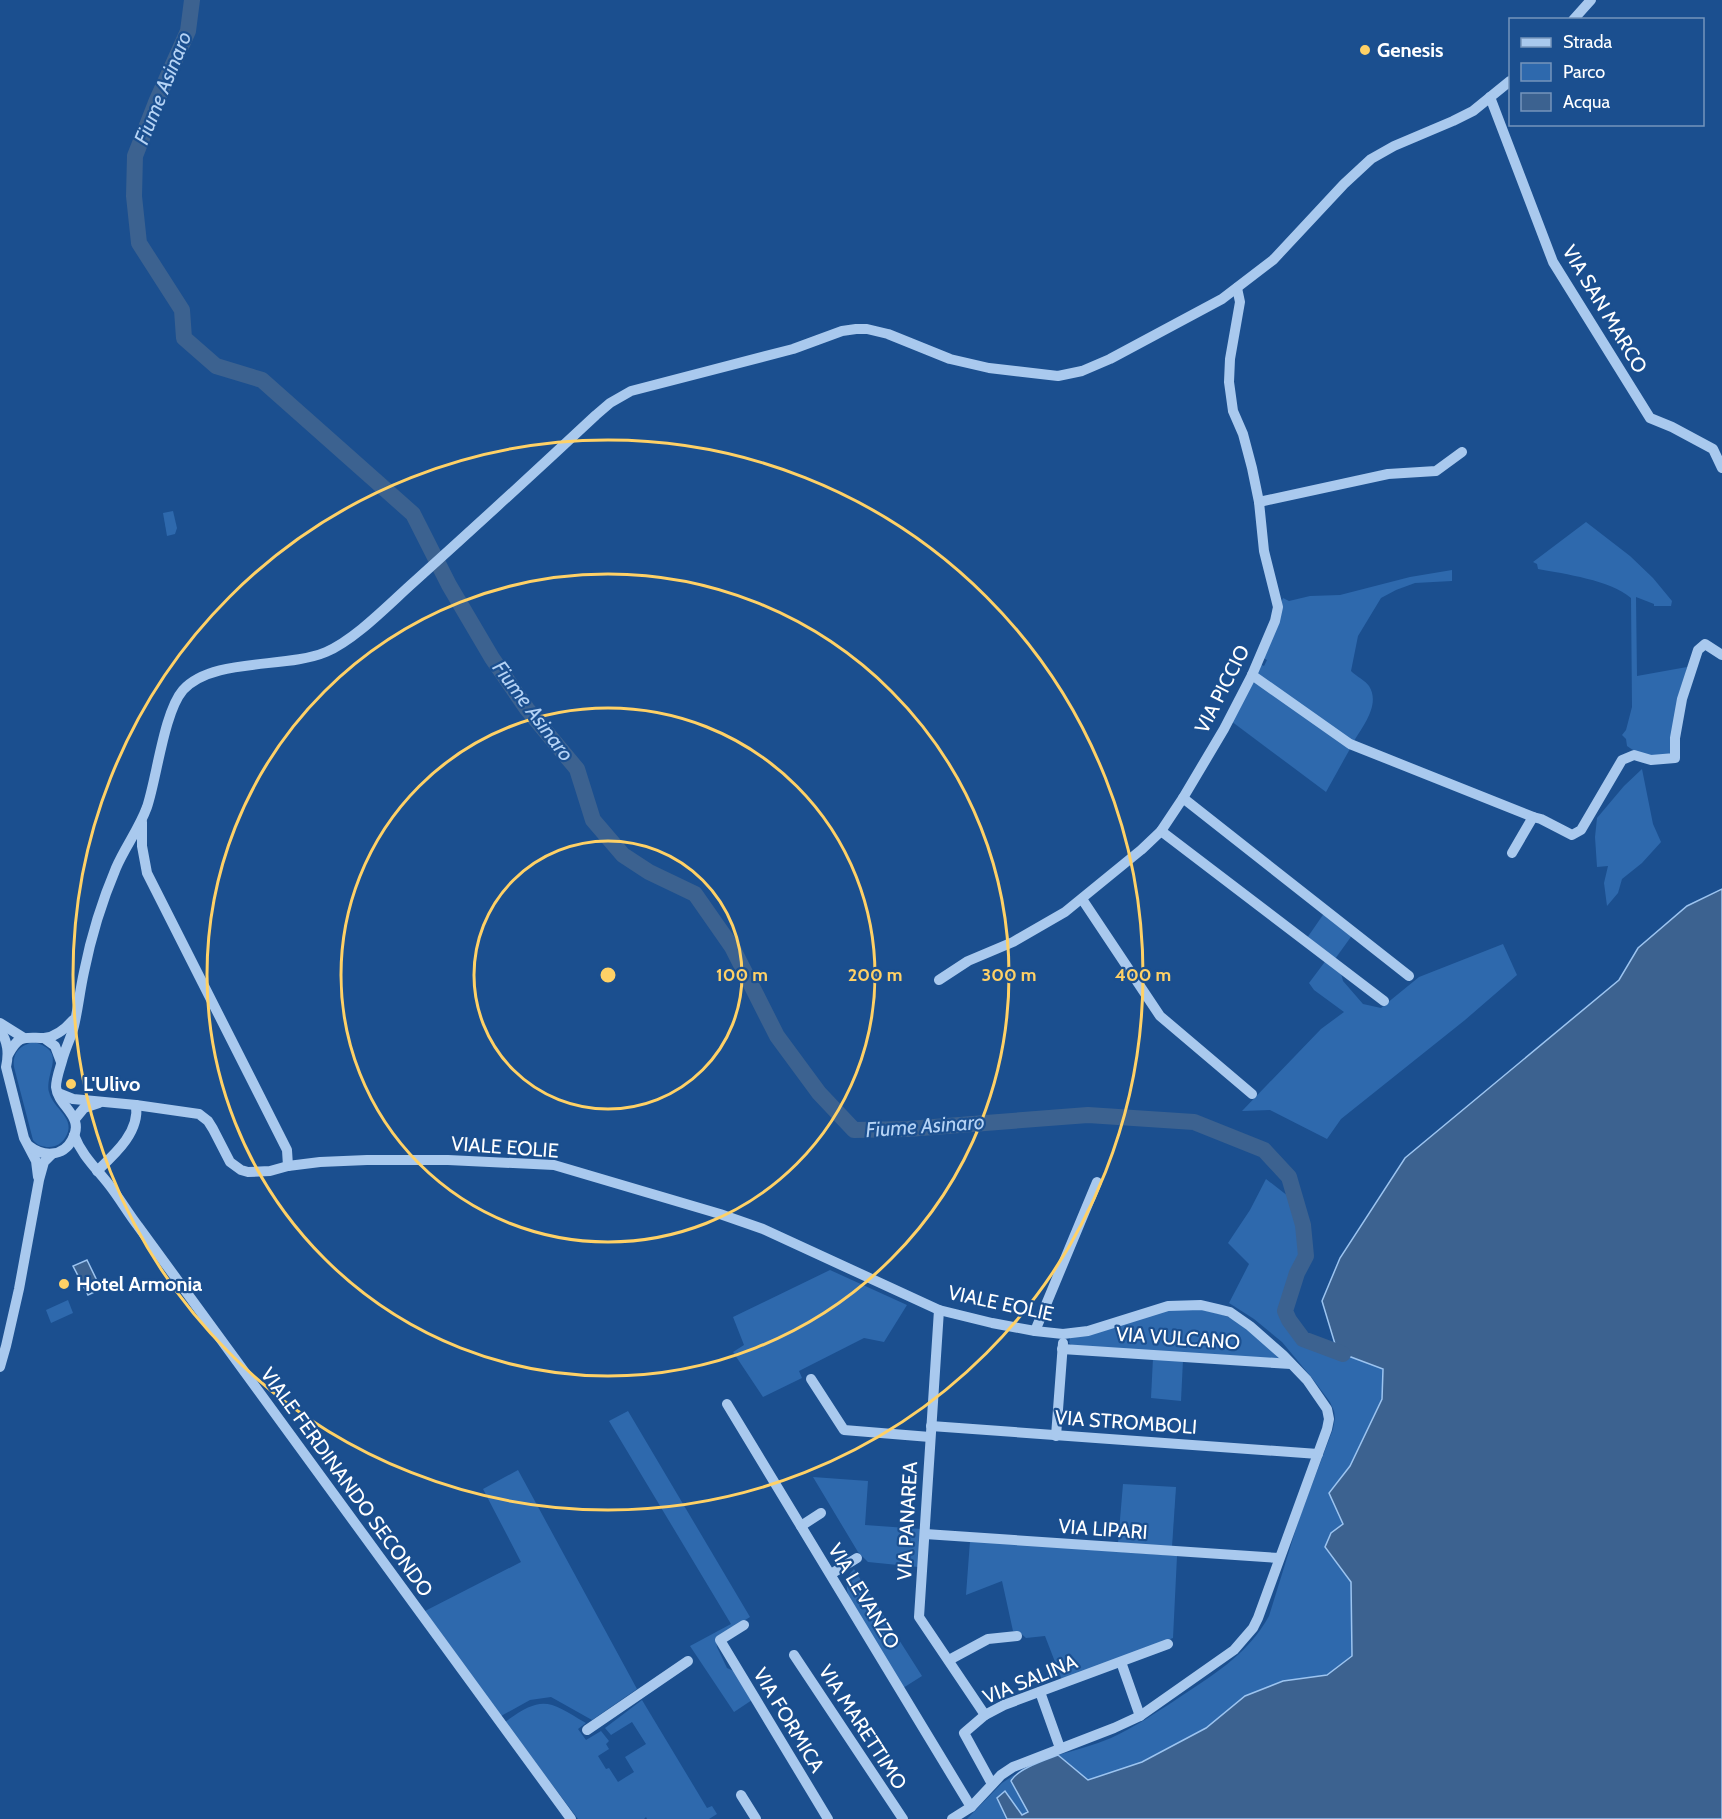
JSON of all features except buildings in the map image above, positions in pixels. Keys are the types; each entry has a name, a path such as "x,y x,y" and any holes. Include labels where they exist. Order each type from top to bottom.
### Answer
{"street":[{"path":"1575,18 1591,0"},
{"path":"75,1119 58,1093 56,1085 61,1062 74,1026 84,970 116,867 142,820 151,795 174,705 183,690 200,676 315,656 341,644 466,535 596,415 610,403 631,391 793,349 856,329 888,334 950,359 989,368 1058,376 1070,375 1110,359 1201,311 1237,288 1272,260 1371,159 1394,146 1473,111 1509,82"},
{"name":"VIA SAN MARCO","path":"1490,98 1552,262 1650,418 1713,449 1722,468"},
{"name":"VIA PICCIO","path":"939,980 968,961 1013,942 1065,912 1161,831 1224,729 1252,675 1275,621 1278,607 1264,551 1259,502 1243,434 1233,411 1229,382 1230,359 1240,302 1237,288"},
{"path":"1259,502 1388,474 1436,471 1462,452"},
{"path":"1252,675 1350,744 1398,765 1541,819 1572,835 1581,830 1622,760 1634,755 1651,760 1675,758 1675,738 1682,699 1698,650 1706,644 1722,655"},
{"path":"1183,798 1409,976"},
{"path":"1512,853 1533,817"},
{"path":"142,820 142,846 147,873 287,1150 288,1166"},
{"path":"1161,831 1384,1001"},
{"path":"1082,899 1160,1016 1252,1095"},
{"path":"44,1038 67,1028 75,1017"},
{"path":"0,1023 24,1038"},
{"path":"0,1030 5,1039 8,1055"},
{"path":"39,1180 36,1161 24,1138 12,1091 3,1071 8,1055 17,1042 32,1036 44,1038 55,1046 61,1062"},
{"path":"0,1085 12,1091"},
{"name":"VIALE EOLIE","path":"58,1093 73,1099 199,1114 208,1121 230,1162 248,1172 270,1171 320,1162 367,1160 448,1160 554,1165 764,1229 939,1310 992,1323 1063,1334 1088,1331 1168,1306 1201,1305 1237,1316 1251,1326 1307,1380 1327,1409 1329,1419 1258,1618 1243,1641 1220,1662 1140,1716 1013,1767 1001,1775 971,1807 952,1819"},
{"path":"0,1367 44,1162 72,1141 75,1119 84,1108 108,1102"},
{"path":"29,1146 36,1151 77,1156 95,1169 134,1128 136,1105"},
{"name":"VIALE FERDINANDO SECONDO","path":"74,1135 79,1147 571,1819"},
{"path":"1035,1331 1097,1182"},
{"name":"VIA PANAREA","path":"939,1310 919,1617 985,1715"},
{"path":"1056,1436 1063,1334"},
{"name":"VIA VULCANO","path":"1062,1349 1291,1364"},
{"name":"VIA STROMBOLI","path":"811,1379 844,1430 1056,1436 1318,1454"},
{"name":"VIA LEVANZO","path":"727,1404 971,1807"},
{"path":"801,1526 822,1513"},
{"name":"VIA LIPARI","path":"925,1534 1279,1557"},
{"path":"831,1574 857,1558"},
{"name":"VIA FORMICA","path":"744,1625 720,1640 828,1819"},
{"path":"949,1660 988,1639 1017,1636"},
{"name":"VIA SALINA","path":"992,1784 964,1733 985,1715 1168,1644"},
{"name":"VIA MARETTIMO","path":"794,1655 903,1819"},
{"path":"587,1730 688,1661"},
{"path":"1121,1662 1140,1716"},
{"path":"1040,1692 1060,1748"},
{"path":"741,1795 756,1819"}],"green space":[{"path":"173,511 177,528 175,534 167,536 163,513"},
{"path":"1586,522 1630,556 1653,578 1672,601 1671,606 1654,606 1636,597 1637,676 1687,667 1671,756 1653,756 1637,752 1627,746 1626,739 1622,735 1626,730 1632,707 1631,598 1599,582 1538,569 1537,564 1533,562"},
{"path":"1452,570 1452,581 1415,583 1381,598 1358,636 1351,671 1369,686 1373,701 1369,716 1353,743 1258,674 1259,664 1264,666 1267,660 1262,657 1283,598 1289,601 1310,596 1340,595 1410,577"},
{"path":"1252,682 1258,682 1351,747 1326,792 1231,721"},
{"path":"1642,769 1653,824 1661,842 1642,863 1622,879 1618,893 1607,906 1604,883 1608,866 1597,867 1595,837 1597,818"},
{"path":"1325,912 1353,934 1335,959 1307,938"},
{"path":"1503,944 1517,975 1465,1020 1341,1119 1327,1139 1270,1110 1242,1111 1321,1029 1344,1012 1314,990 1309,983 1327,959 1341,973 1343,981 1363,1004 1381,1008 1419,977"},
{"path":"34,1042 44,1046 53,1057 49,1092 69,1125 64,1140 52,1147 40,1145 33,1140 14,1067 14,1057 18,1050"},
{"path":"1266,1179 1302,1207 1310,1238 1308,1263 1293,1293 1292,1316 1299,1328 1310,1337 1335,1344 1343,1354 1383,1369 1382,1398 1350,1466 1329,1493 1343,1524 1331,1533 1325,1547 1351,1582 1352,1656 1327,1675 1283,1681 1245,1696 1206,1728 1142,1762 1088,1780 1058,1755 1111,1738 1143,1721 1227,1664 1260,1630 1269,1616 1299,1519 1333,1429 1334,1411 1312,1378 1282,1342 1254,1319 1229,1303 1249,1264 1228,1243 1250,1210"},
{"path":"830,1270 907,1305 884,1342 864,1338 799,1371 802,1378 763,1397 733,1352 744,1345 733,1317"},
{"path":"68,1300 73,1313 51,1323 46,1310"},
{"path":"1200,1309 1221,1314 1242,1325 1280,1359 1073,1346 1069,1343 1070,1338 1165,1310"},
{"path":"1153,1358 1183,1360 1181,1401 1151,1398"},
{"path":"628,1411 750,1617 716,1638 717,1647 727,1668 736,1672 752,1700 734,1712 690,1646 731,1624 609,1421"},
{"path":"518,1470 637,1689 592,1720 551,1697 530,1700 501,1716 425,1611 521,1562 483,1489"},
{"path":"813,1477 868,1481 865,1525 921,1529 918,1567 868,1562 858,1552"},
{"path":"1123,1484 1176,1487 1172,1547 1118,1543"},
{"path":"970,1541 1177,1556 1173,1638 1062,1680 1045,1636 1026,1638 1018,1631 1013,1631 1002,1581 966,1595"},
{"path":"854,1569 922,1676 903,1688 850,1603 847,1581"},
{"path":"642,1700 707,1808 712,1806 717,1814 709,1819 647,1819 646,1817 644,1819 578,1819 505,1722 528,1707 538,1704 546,1704 563,1710 586,1723 578,1729 586,1740 601,1731 609,1741 606,1744 609,1749 598,1756 618,1782 634,1772 625,1757 646,1744 632,1722 611,1735 605,1728"},
{"path":"1014,1775 1011,1781 1028,1812 1022,1816 997,1798 1007,1819 967,1819 1002,1783"}],"water":[{"path":"1722,889 1722,1819 1007,1819 997,1798 1005,1791 1022,1815 1028,1812 1011,1781 1032,1765 1058,1755 1088,1780 1142,1762 1206,1728 1245,1696 1283,1681 1327,1675 1352,1656 1351,1582 1325,1547 1331,1533 1343,1524 1329,1493 1350,1466 1382,1399 1383,1369 1343,1354 1335,1344 1322,1301 1340,1258 1405,1158 1619,980 1638,948 1687,906"},
{"path":"87,1260 101,1289 88,1295 73,1266"}],"waterway":[{"name":"Fiume Asinaro","path":"192,0 188,31 135,156 134,196 139,243 182,310 184,338 216,366 262,380 413,514 449,585 492,658 527,709 577,769 593,820 623,855 649,872 695,894 732,947 777,1036 819,1093 854,1130 908,1129 1088,1115 1194,1122 1264,1150 1289,1177 1303,1225 1306,1256 1297,1273 1285,1311 1303,1339 1343,1354"}],"place":[{"name":"Genesis","path":"1365,50"},
{"name":"L'Ulivo","path":"71,1084"},
{"name":"Hotel Armonia","path":"64,1284"}]}
